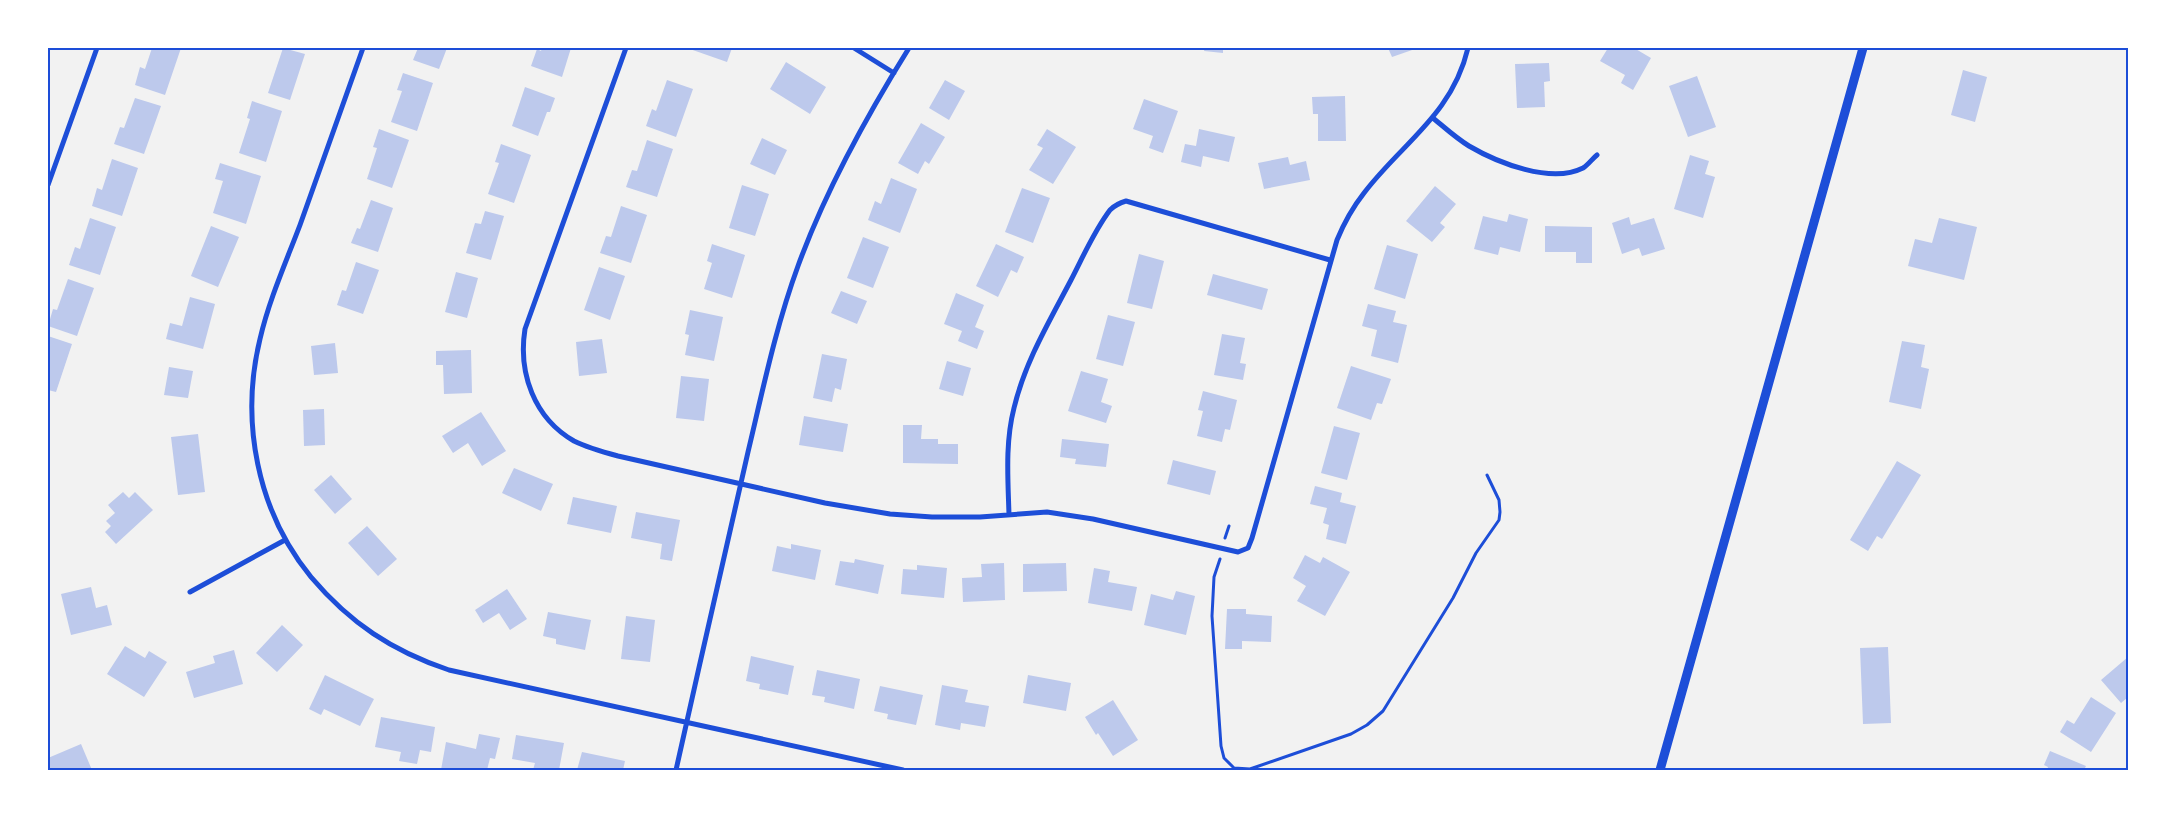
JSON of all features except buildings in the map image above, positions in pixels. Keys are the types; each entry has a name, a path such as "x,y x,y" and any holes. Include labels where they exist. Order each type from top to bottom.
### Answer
{"street":[{"path":"48,185 97,48"},
{"path":"363,48 264,322 253,373 251,411 254,448 266,496 285,540 299,562 331,600 363,628 401,652 449,670 903,770"},
{"path":"626,48 530,314 523,342 526,376 539,408 554,426 573,440 589,448 825,503 890,514 932,517 1048,512 1238,552 1248,548 1252,538 1330,260 1344,223 1364,193 1433,118 1445,101 1458,76 1468,48"},
{"path":"854,48 894,73"},
{"path":"676,770 776,332 798,266 834,181 909,48"},
{"path":"1660,770 1864,48"},
{"path":"1433,118 1469,146 1525,169 1548,174 1567,172 1584,168 1596,155"},
{"path":"1009,514 1008,443 1013,410 1020,385 1033,352 1094,237 1111,210 1118,203 1126,201 1330,260"},
{"path":"190,592 285,540"}],"path":[{"path":"1214,576 1212,616 1216,695 1224,758 1234,768 1250,769 1299,751 1332,742 1367,725 1383,710 1453,598 1476,553 1499,520 1498,500 1487,475"}]}
